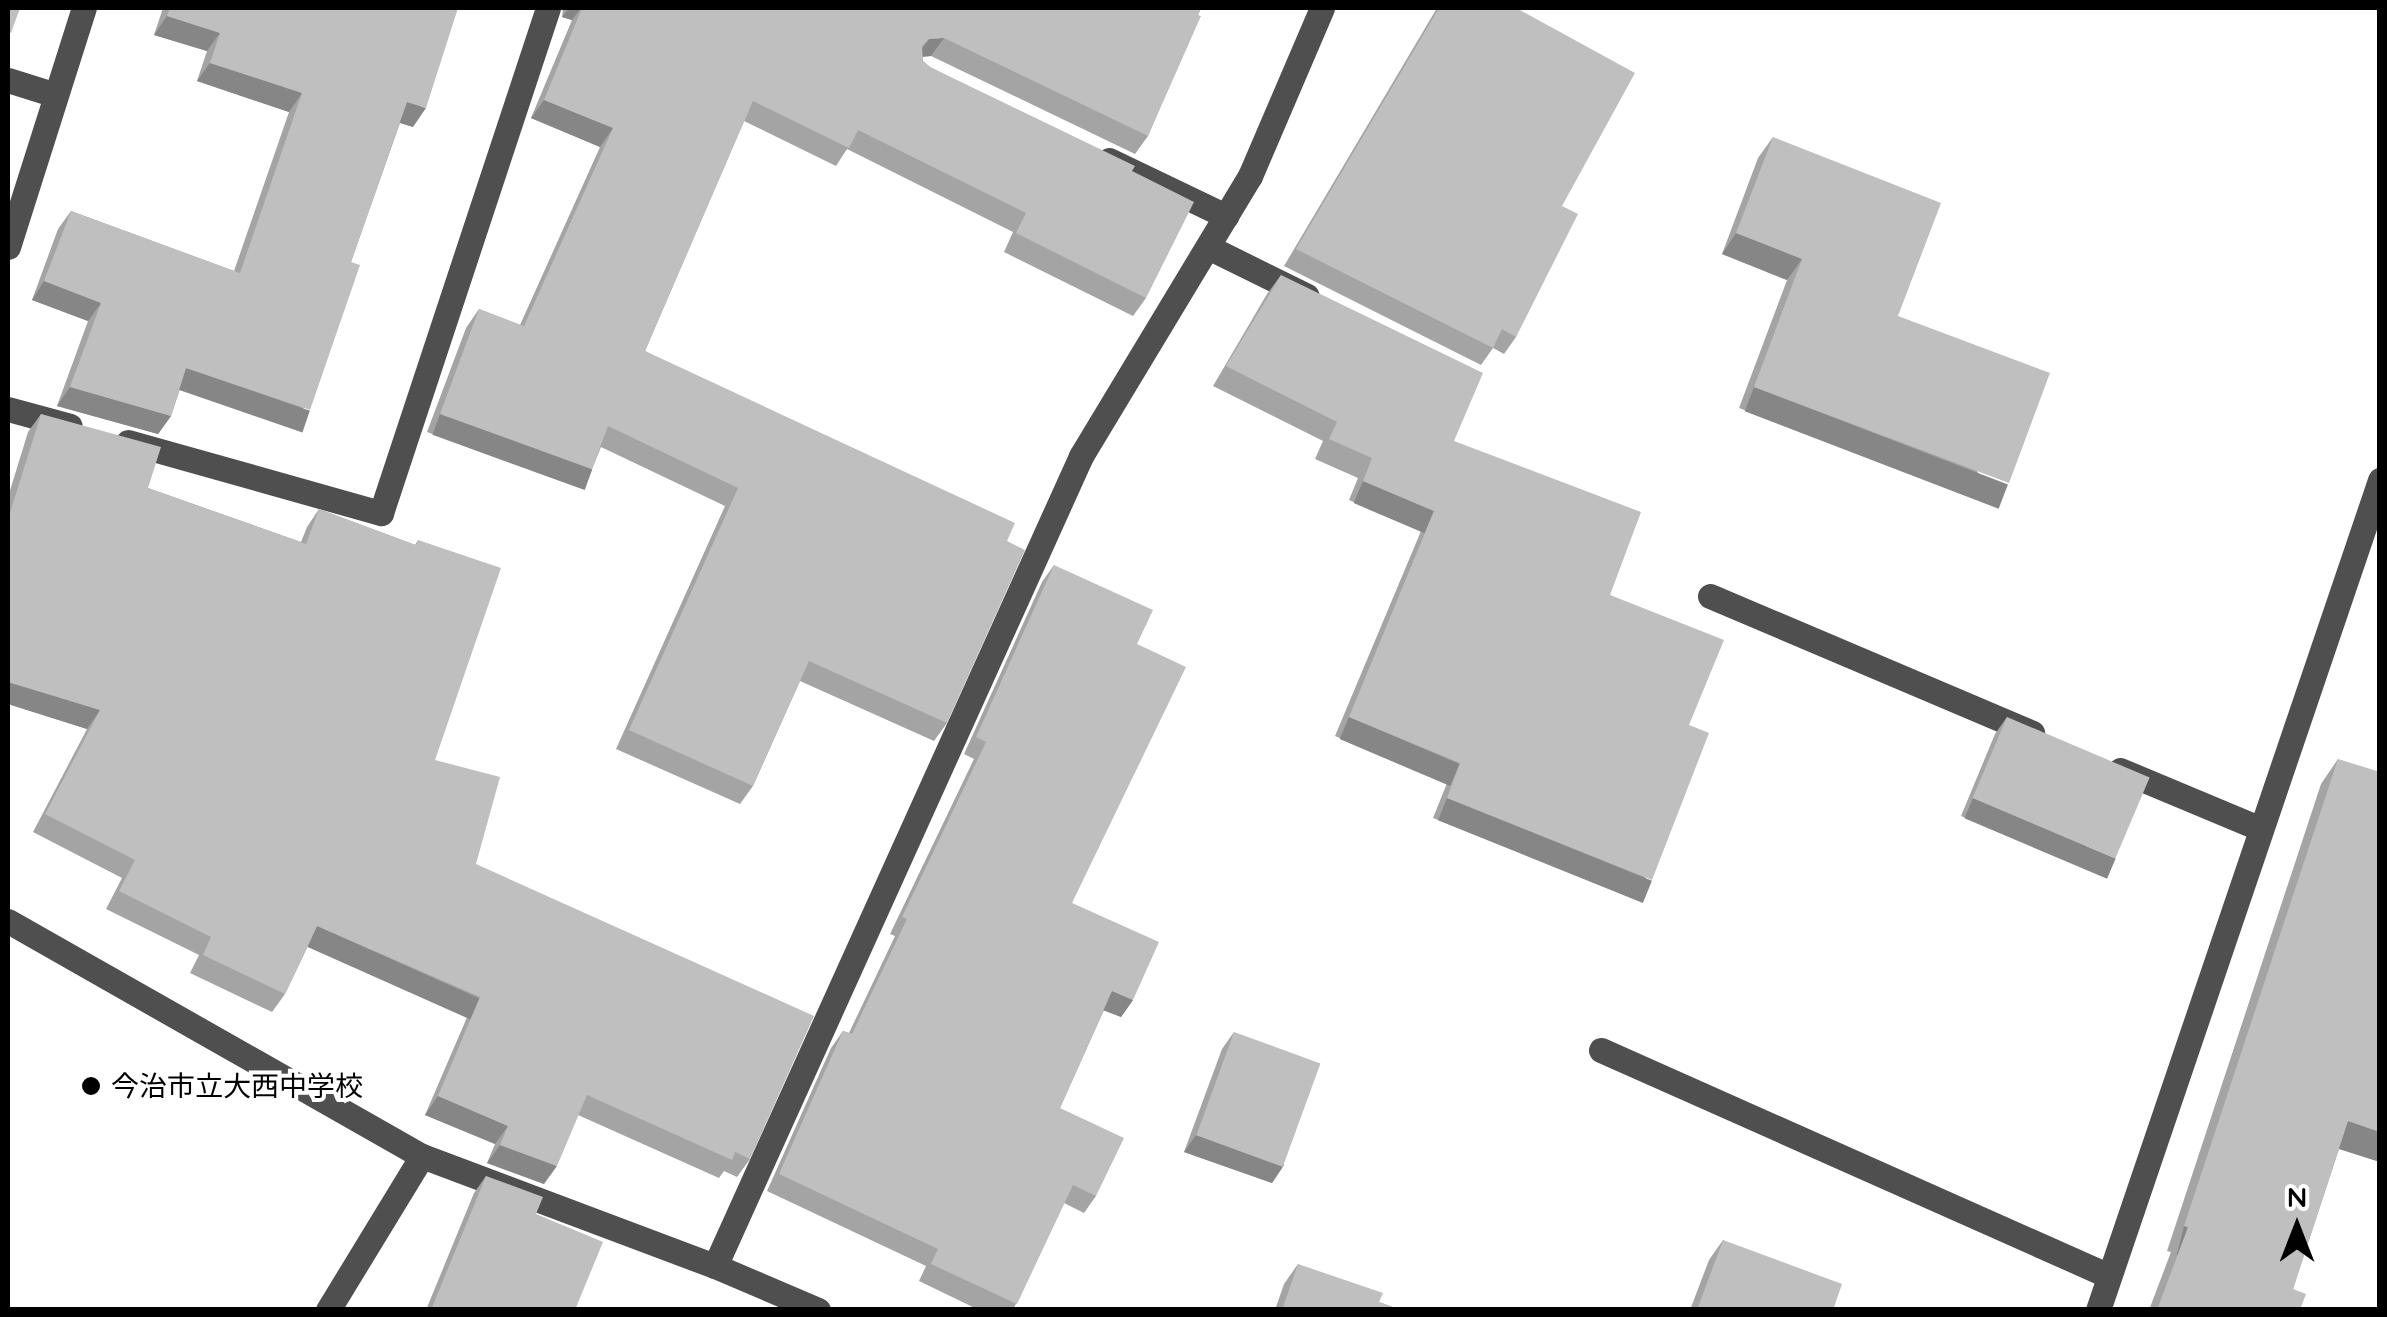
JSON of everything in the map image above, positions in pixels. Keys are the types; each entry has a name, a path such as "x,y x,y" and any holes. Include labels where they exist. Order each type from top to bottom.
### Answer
{"street":[{"path":"8,247 84,8"},
{"path":"8,409 381,513 548,8"},
{"path":"715,1266 1081,456 1250,176 1322,8"},
{"path":"8,80 56,95"},
{"path":"1084,148 1226,216"},
{"path":"1208,247 1331,307"},
{"path":"2098,1310 2380,480"},
{"path":"1710,596 2059,744"},
{"path":"2096,760 2261,830"},
{"path":"8,921 422,1156 715,1266 818,1310"},
{"path":"1601,1050 2109,1276"},
{"path":"328,1310 422,1156"}],"building":[{"path":"8,8 20,8 11,33 8,32"},
{"path":"170,8 458,8 426,108 407,102 351,262 360,265 310,410 186,368 171,416 70,387 101,303 44,281 71,211 240,273 302,93 210,63 220,33 167,16"},
{"path":"582,8 1201,8 1201,16 1148,136 944,38 929,39 922,46 923,61 930,67 1135,166 1132,171 1194,202 1146,298 1016,233 1026,213 858,130 849,148 753,101 645,351 1015,523 1007,541 1025,550 947,723 809,661 753,786 629,730 738,488 608,426 592,469 440,414 479,309 524,326 613,128 544,100"},
{"path":"1439,8 1516,8 1635,73 1562,206 1578,214 1516,337 1502,329 1493,348 1296,249"},
{"path":"1773,137 1941,203 1898,316 2050,373 2009,483 1754,387 1802,259 1736,233"},
{"path":"1281,275 1483,373 1454,441 1641,512 1610,595 1724,640 1689,725 1709,733 1652,880 1447,798 1460,763 1349,717 1434,511 1363,481 1372,458 1329,439 1337,422 1226,366"},
{"path":"41,414 161,447 148,488 306,544 319,509 416,545 418,540 501,568 435,760 500,777 476,864 814,1016 750,1159 735,1152 732,1160 587,1095 557,1166 500,1145 508,1126 438,1096 480,997 317,926 285,994 203,955 211,937 119,891 135,860 45,814 100,710 8,682 8,519"},
{"path":"1054,565 1153,610 1137,644 1186,667 1072,903 1159,942 1133,1000 1112,991 1060,1108 1124,1138 1096,1196 1073,1185 1017,1304 931,1264 938,1249 779,1174 843,1031 852,1034 907,919 902,917 986,742 976,737"},
{"path":"2007,717 2150,778 2115,859 1973,798"},
{"path":"2338,759 2380,772 2380,1132 2348,1121 2293,1289 2306,1294 2300,1310 2157,1310 2188,1227 2184,1226"},
{"path":"1234,1032 1320,1063 1283,1167 1196,1135"},
{"path":"486,1176 543,1197 536,1214 603,1242 575,1310 431,1310"},
{"path":"1723,1240 1842,1284 1833,1310 1697,1310"},
{"path":"1298,1264 1383,1293 1379,1302 1401,1310 1282,1310"}],"place":[{"name":"今治市立大西中学校","path":"91,1086"}]}
